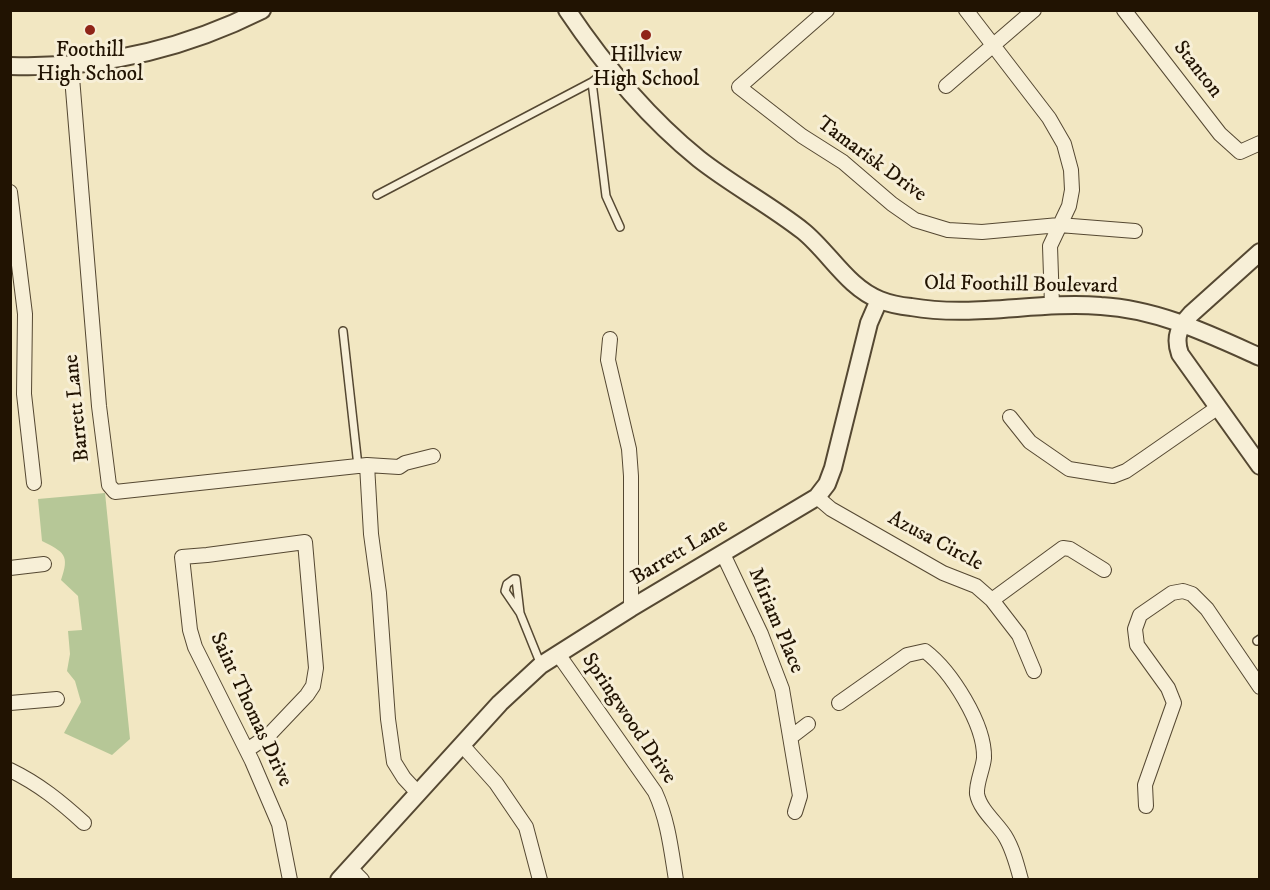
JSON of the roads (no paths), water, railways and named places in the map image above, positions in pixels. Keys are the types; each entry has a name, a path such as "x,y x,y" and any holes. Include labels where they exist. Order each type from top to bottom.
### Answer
{"street":[{"path":"10,66 71,65 131,57 182,44 227,27 262,10"},
{"name":"Old Foothill Boulevard","path":"567,10 609,69 653,117 699,159 800,229 856,284 879,300 912,308 957,312 1052,305 1113,307 1162,317 1260,357"},
{"name":"Tamarisk Drive","path":"827,10 739,87 802,136 843,162 892,204 915,220 948,230 982,232 1059,225 1135,231"},
{"path":"966,10 1049,118 1064,144 1071,170 1072,190 1069,206 1050,246 1052,305"},
{"path":"946,86 1034,10"},
{"name":"Stanton","path":"1124,10 1220,134 1240,152 1260,143"},
{"name":"Barrett Lane","path":"71,65 99,406 109,485 115,492 362,466 399,467 405,463 433,456"},
{"path":"10,192 16,289 26,348 24,394 34,483"},
{"path":"1260,252 1204,301 1182,324 1176,343 1180,354 1260,466"},
{"path":"817,498 827,484 833,468 869,323 879,300"},
{"path":"610,339 608,360 629,449 631,609"},
{"path":"1010,417 1030,442 1069,469 1113,476 1126,471 1217,408"},
{"path":"362,466 379,593 388,719 394,762 417,792"},
{"name":"Barrett Lane","path":"350,876 417,792 514,690 541,665 817,498"},
{"name":"Azusa Circle","path":"817,498 831,509 943,573 976,586 992,600 1019,635 1034,671"},
{"name":"Saint Thomas Drive","path":"247,750 268,736 313,686 316,668 305,542 182,557 190,630 195,647 247,750 279,824 290,879"},
{"path":"992,600 1063,548 1070,549 1104,570"},
{"name":"Miriam Place","path":"723,554 773,663 782,689 800,796 795,812"},
{"path":"10,568 44,564"},
{"path":"1146,806 1145,785 1174,703 1168,688 1137,645 1135,629 1140,615 1172,593 1184,591 1192,594 1207,609 1260,687"},
{"path":"839,703 907,655 925,651 934,657 962,696 974,719 984,751 977,793 986,812 1006,838 1021,879"},
{"name":"Springwood Drive","path":"558,654 655,792 663,808 667,824 676,879"},
{"path":"10,703 57,699"},
{"path":"790,737 808,723"},
{"path":"462,745 496,783 526,827 540,879"},
{"path":"10,770 31,780 55,796 84,823"}],"lane":[{"path":"377,195 592,81 609,69"},
{"path":"592,81 606,196 620,227"},
{"path":"343,331 362,466"},
{"path":"520,613 541,665"}],"place":[{"name":"Foothill High School","path":"90,30"},
{"name":"Hillview High School","path":"646,35"}]}
